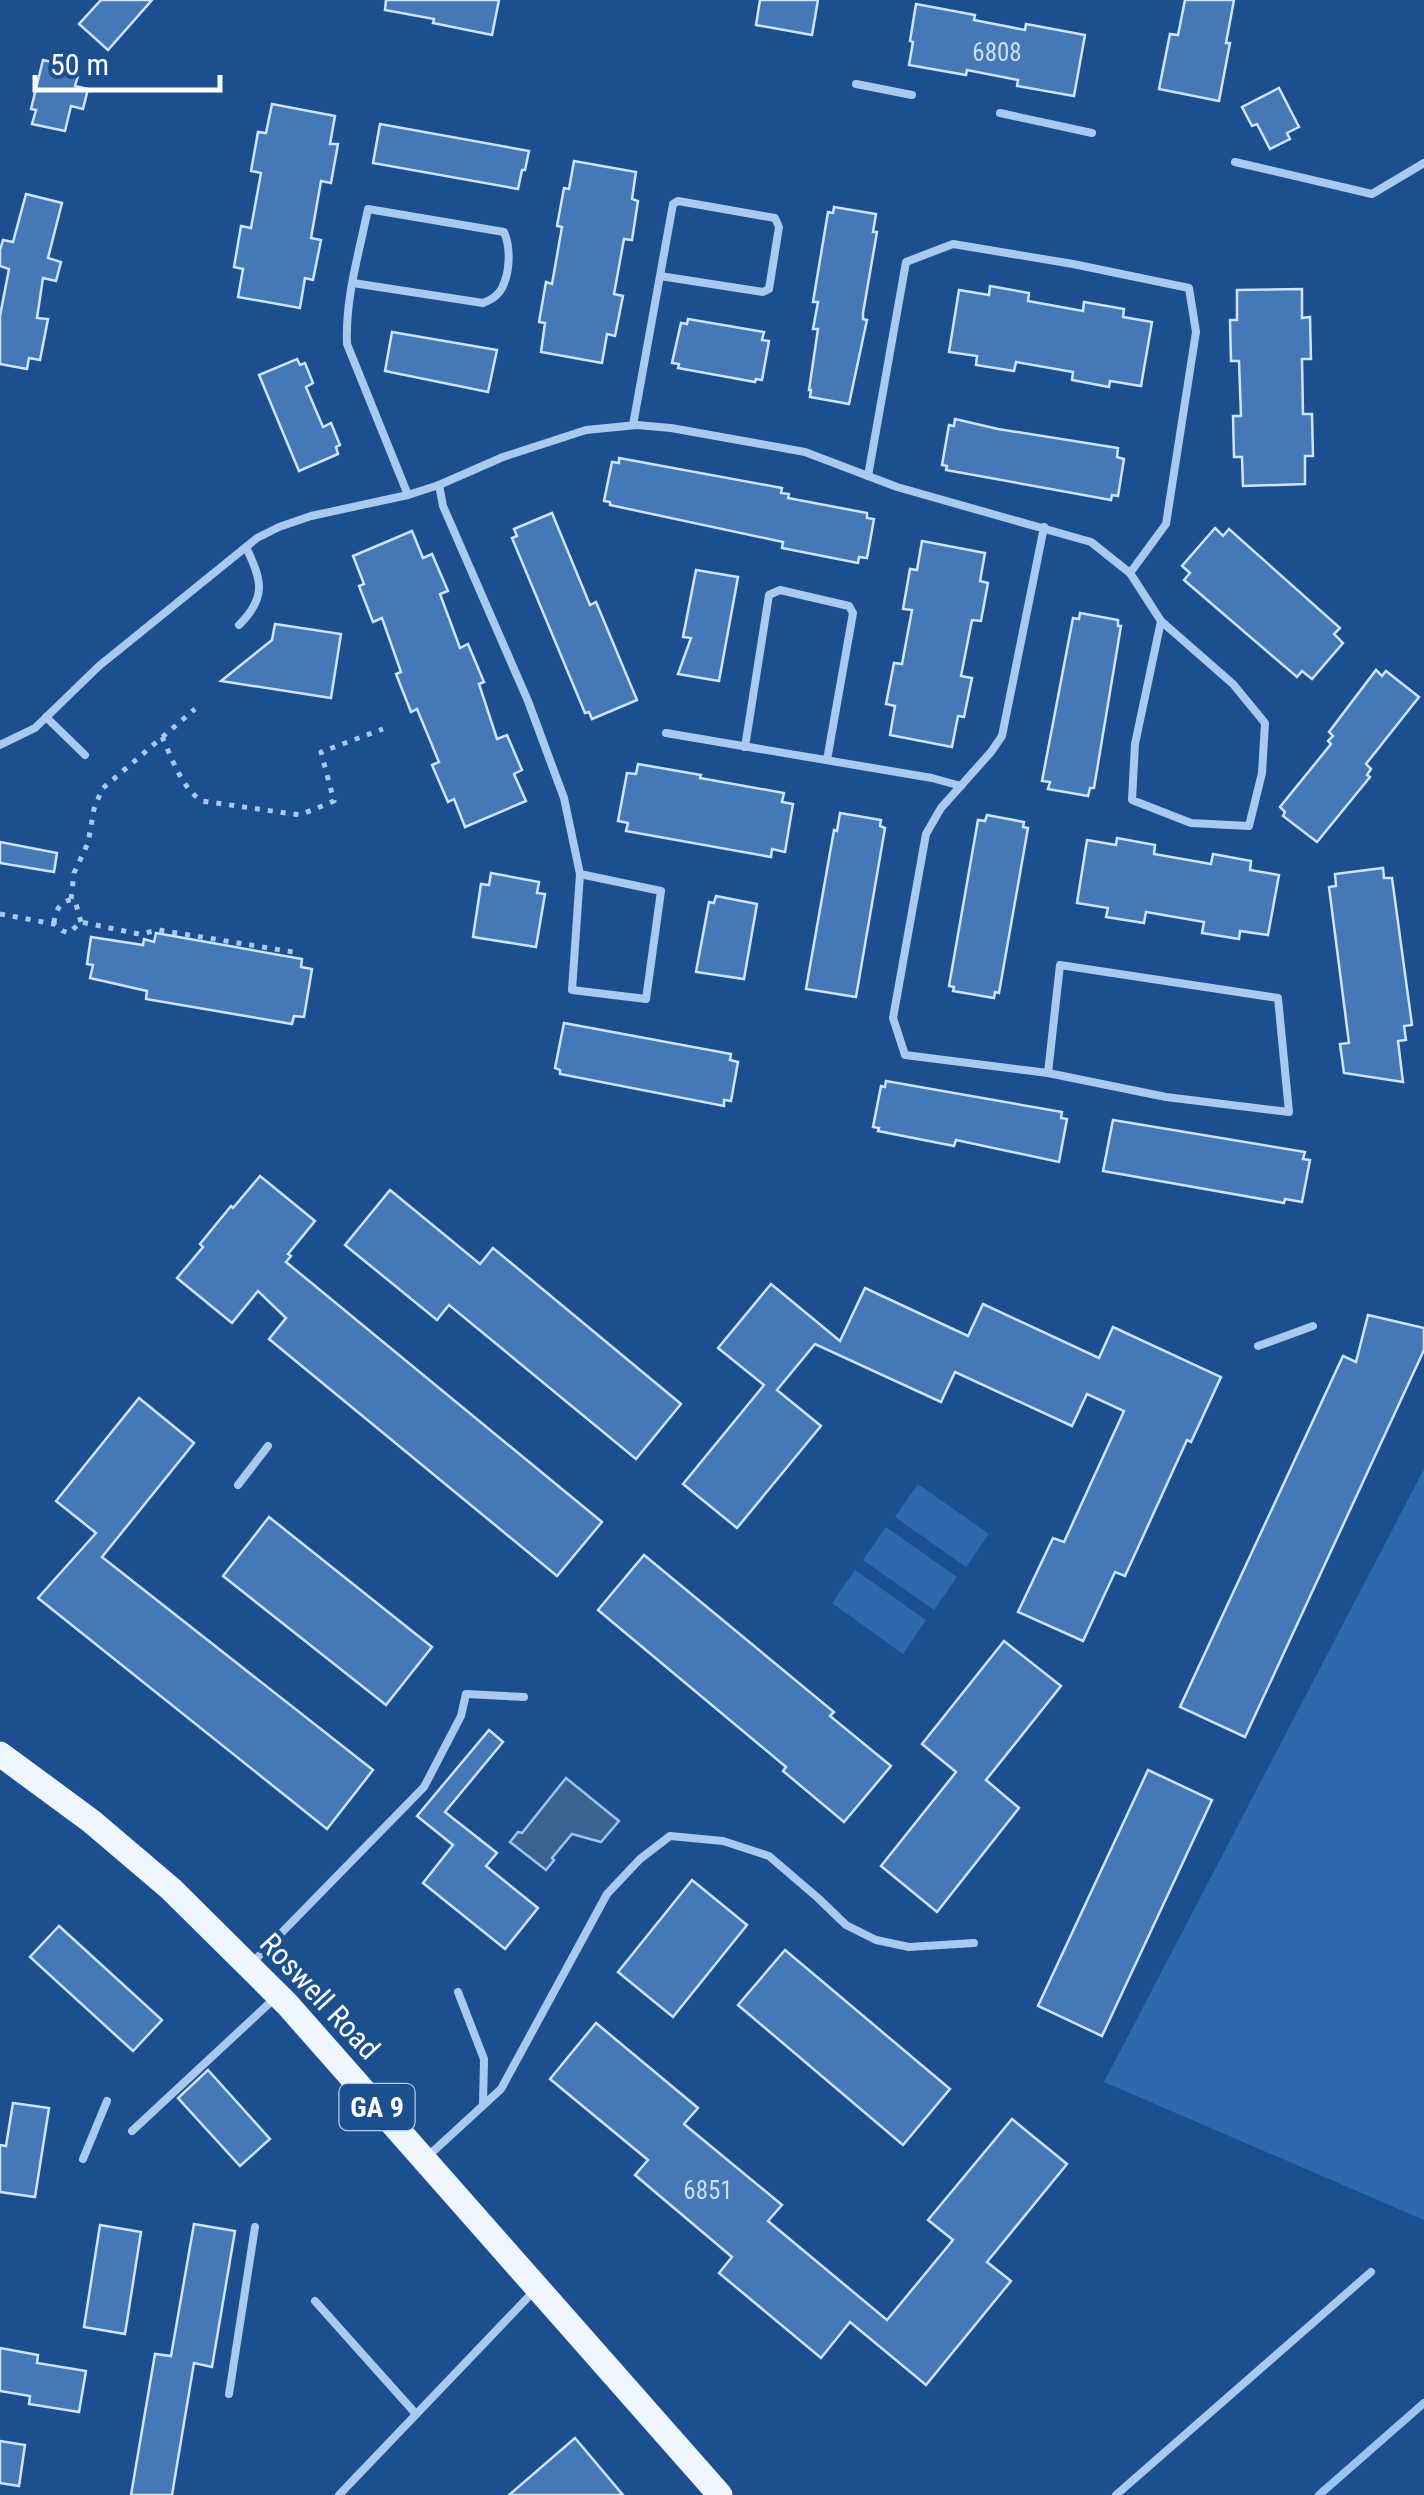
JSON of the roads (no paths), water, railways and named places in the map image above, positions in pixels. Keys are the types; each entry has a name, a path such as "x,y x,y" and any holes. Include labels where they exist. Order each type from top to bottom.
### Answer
{"main road":[{"name":"Roswell Road","path":"0,1754 91,1821 175,1893 249,1966 720,2495"}],"lane":[{"path":"856,84 912,95"},
{"path":"1000,113 1092,133"},
{"path":"1235,162 1372,194 1424,164"},
{"path":"632,425 672,204 678,201 775,218 779,226 768,288 762,292 660,276"},
{"path":"353,283 483,303 495,298 502,288 510,251 508,242 504,232 368,209 353,283 346,322 346,344 408,495"},
{"path":"868,476 906,262 954,244 1189,288 1196,332 1166,524 1130,572"},
{"path":"0,746 34,728 99,666 279,526 439,486 503,457 586,430 632,425 671,428 804,452 897,487 1091,542 1130,572 1161,621 1233,684 1265,723 1262,773 1250,826 1191,823 1132,800 1136,744 1161,621"},
{"path":"439,486 443,506 528,701 564,798 580,874 572,990 646,999 661,891 580,874"},
{"path":"1044,527 1002,736 941,808 926,834 893,1018 905,1055 1048,1074 1166,1097 1289,1112 1278,998 1203,986 1060,966 1048,1074"},
{"path":"239,625 252,612 259,595 260,577 246,548"},
{"path":"745,746 769,596 780,590 849,606 852,612 828,760"},
{"path":"46,717 85,755"},
{"path":"666,733 961,786"},
{"path":"1258,1346 1312,1326"},
{"path":"238,1485 268,1446"},
{"path":"249,1966 424,1786 461,1716 466,1694 524,1696"},
{"path":"424,2160 500,2089 606,1894 640,1859 670,1836 722,1842 769,1856 846,1925 876,1940 909,1946 974,1943"},
{"path":"458,1992 484,2059 484,2105"},
{"path":"132,2130 278,1996"},
{"path":"83,2159 107,2101"},
{"path":"229,2394 254,2227"},
{"path":"1116,2495 1371,2272"},
{"path":"340,2495 538,2288"},
{"path":"314,2301 416,2414"}],"waterway":[{"path":"1319,2495 1424,2403"}]}
